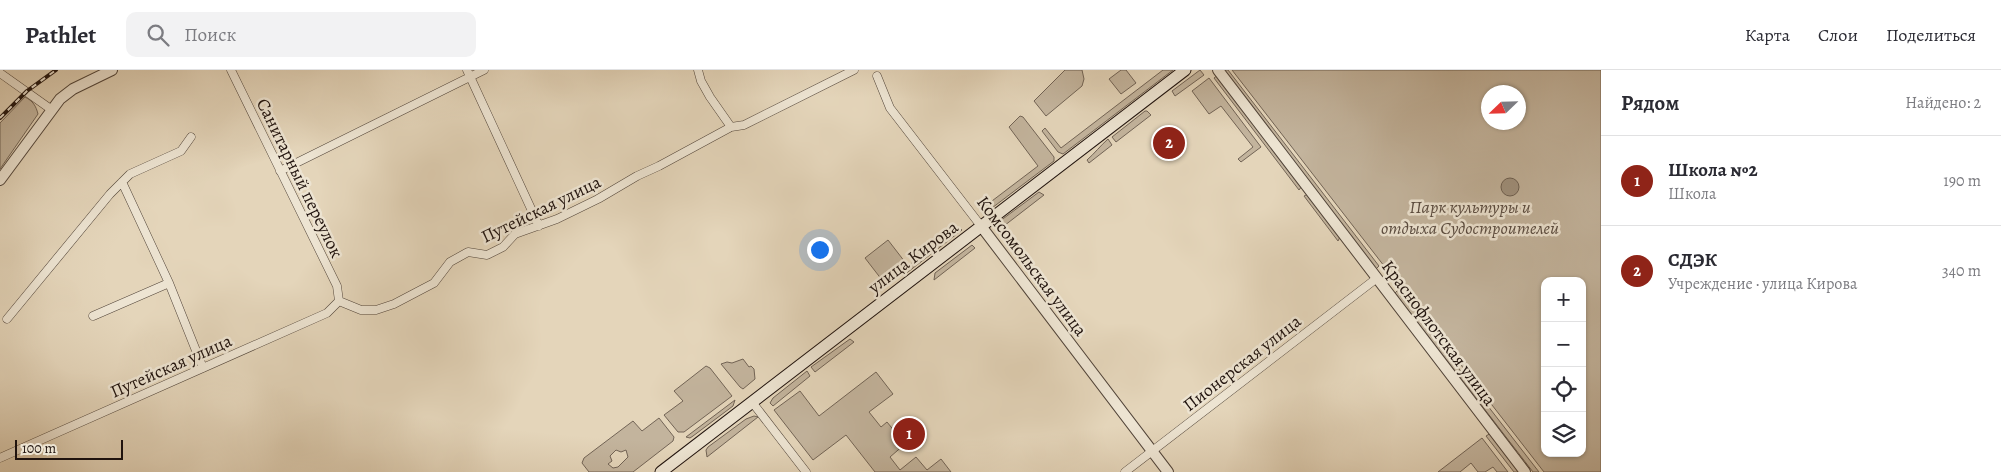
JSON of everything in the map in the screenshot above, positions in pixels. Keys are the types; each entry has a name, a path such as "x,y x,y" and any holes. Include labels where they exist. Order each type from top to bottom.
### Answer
{"main road":[{"name":"улица Кирова","path":"661,472 1186,70"}],"street":[{"path":"0,180 60,99 73,89 112,70"},
{"name":"Санитарный переулок","path":"231,70 337,286 339,301"},
{"path":"280,171 468,73 484,70"},
{"path":"698,70 706,89 731,128"},
{"name":"Путейская улица","path":"0,458 327,313 339,301 361,310 376,310 394,304 434,283 450,262 468,252 487,255 503,247 515,234 557,219 731,128 744,125 854,70"},
{"name":"Краснофлотская улица","path":"1218,70 1525,472"},
{"path":"0,73 52,110"},
{"path":"468,73 539,226"},
{"name":"Комсомольская улица","path":"877,76 890,108 1168,472"},
{"path":"7,319 130,174 181,151 191,137"},
{"path":"122,182 169,283 203,368"},
{"name":"Пионерская улица","path":"1125,472 1377,278"},
{"path":"94,316 169,283"},
{"path":"752,402 806,472"}],"green space":[{"path":"1065,70 1082,70 1084,79 1082,86 1046,116 1034,101"},
{"path":"1121,70 1126,70 1136,83 1121,94 1109,79"},
{"path":"1163,70 1173,70 1063,154 1058,152 1042,131 1045,128 1061,148"},
{"path":"1200,70 1204,75 1175,96 1172,91"},
{"path":"1228,70 1379,266 1376,269 1223,72"},
{"name":"Парк культуры и отдыха Судостроителей","path":"1232,70 1601,70 1601,472 1544,472"},
{"path":"1219,74 1302,186 1299,190 1214,78"},
{"path":"1209,78 1261,147 1241,162 1238,159 1253,147 1221,106 1209,114 1192,91"},
{"path":"25,97 34,104 38,114 0,169 0,123"},
{"path":"1145,111 1151,115 1116,142 1112,137"},
{"path":"1020,116 1023,117 1054,157 1054,161 988,211 984,207 1038,166 1009,127"},
{"path":"1108,139 1112,145 1089,163 1087,160"},
{"path":"1039,192 1044,195 1000,229 996,224"},
{"path":"1308,194 1340,237 1338,241 1304,196"},
{"path":"959,227 962,230 904,275 896,275"},
{"path":"888,240 905,262 882,280 865,258"},
{"path":"972,245 975,248 934,280 935,273"},
{"path":"1398,290 1539,472 1533,472 1395,293"},
{"path":"850,339 854,342 815,372 811,367"},
{"path":"743,359 749,367 751,366 754,369 755,379 743,389 721,364"},
{"path":"706,366 710,368 732,396 684,432 678,432 664,415 683,401 674,391"},
{"path":"807,371 810,376 773,406 770,403 773,398"},
{"path":"876,372 893,394 869,412 881,427 887,422 905,444 890,457 900,470 916,457 927,470 941,459 951,472 875,472 846,435 813,460 774,410 800,391 819,416"},
{"path":"735,400 733,406 690,438 686,437"},
{"path":"754,416 758,417 707,457 706,450 708,447 746,419"},
{"path":"659,418 674,437 673,441 633,472 589,472 582,463 584,458 633,421 642,431","holes":["616,450 621,452 626,450 628,457 618,467 613,468 608,464 612,461 610,456"]},
{"path":"1491,433 1520,472 1514,472 1486,436"},
{"path":"1482,438 1508,472 1497,472 1493,467 1485,472 1478,472 1471,463 1460,472 1438,472"}],"shaded area":[{"path":"1510,178 1516,181 1519,187 1516,193 1510,196 1504,193 1501,187 1504,181"}],"railway":[{"path":"0,118 27,91 56,70"}],"place":[{"name":"СДЭК","path":"1169,143"},
{"name":"Школа №2","path":"909,434"}]}
